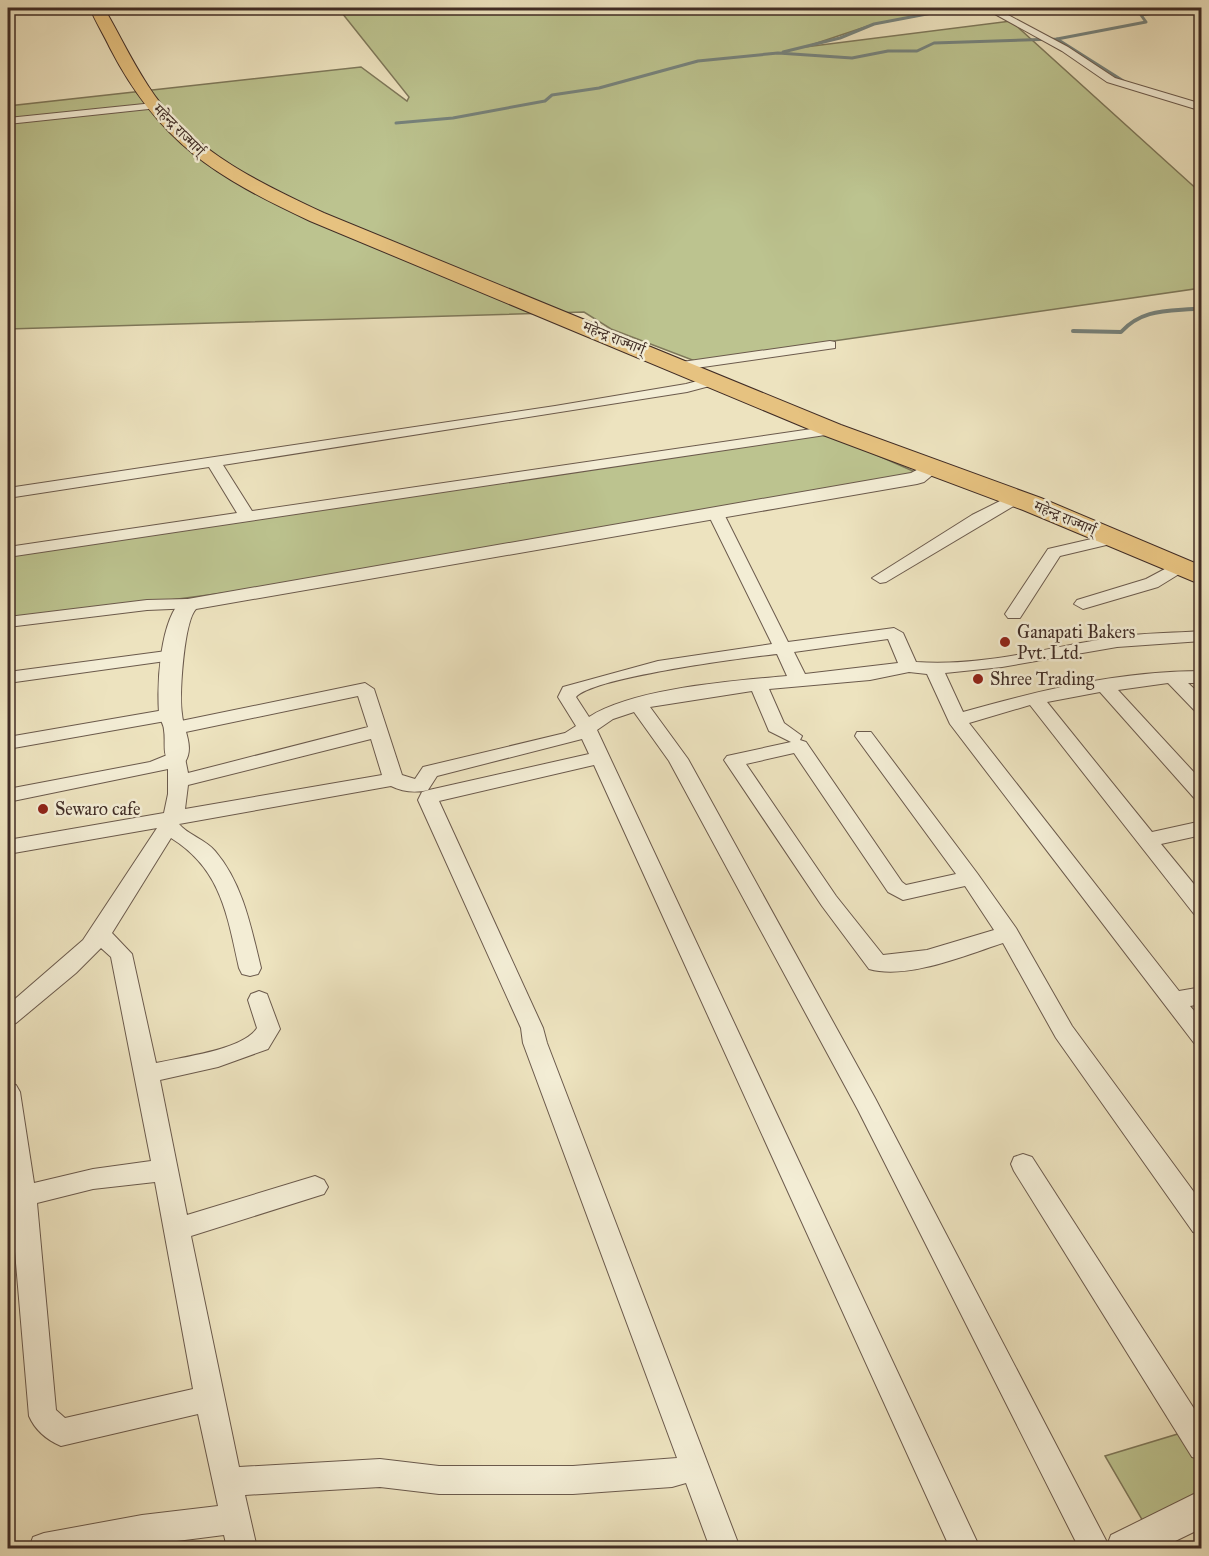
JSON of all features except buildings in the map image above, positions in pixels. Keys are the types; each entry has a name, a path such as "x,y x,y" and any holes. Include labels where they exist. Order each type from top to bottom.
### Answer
{"highway":[{"name":"महेन्द्र राज्मार्ग्","path":"97,8 154,106 209,160 263,192 317,217 716,380 832,430 1016,498 1202,577"}],"street":[{"path":"989,8 1065,49 1111,81 1202,108"},
{"path":"8,121 154,106"},
{"path":"682,366 830,345"},
{"path":"8,493 212,460 555,411 687,388 716,380"},
{"path":"8,552 832,430"},
{"path":"212,460 248,518"},
{"path":"8,622 147,605 189,604 917,478 932,468"},
{"path":"880,578 978,518 1016,498"},
{"path":"716,513 798,681"},
{"path":"1014,614 1054,552 1113,538"},
{"path":"1083,604 1152,584 1178,567"},
{"path":"8,1017 61,974 100,934 124,892 171,824 180,781 173,722 174,640 181,612 189,604"},
{"path":"909,667 894,633 843,642 783,647 668,664 569,691 567,697 586,727 964,1548"},
{"path":"8,847 171,824 393,779 406,785 421,785 430,771 570,738 606,715 638,704 758,684 870,674 909,667 934,669 1002,662 1117,642 1202,636"},
{"path":"8,678 174,656"},
{"path":"934,669 957,720 1202,1037"},
{"path":"957,720 1034,698 1172,677 1202,677"},
{"path":"1172,677 1202,707"},
{"path":"758,684 776,727 793,735"},
{"path":"1104,686 1202,794"},
{"path":"8,743 173,722 365,689 393,779"},
{"path":"1034,698 1202,909"},
{"path":"638,704 678,759 867,1105 1095,1548"},
{"path":"180,781 377,731"},
{"path":"864,736 970,878 1008,934 1064,1032 1202,1224"},
{"path":"970,878 903,893 895,887 826,781 799,746 734,760 829,901 878,963 895,964 932,957 1008,934"},
{"path":"8,795 155,767 177,757"},
{"path":"599,759 463,788 429,797 428,800 532,1028 535,1043 725,1548"},
{"path":"171,824 206,854 219,874 237,912 250,968"},
{"path":"1146,840 1202,828"},
{"path":"100,934 121,954 147,1074 209,1399 242,1548"},
{"path":"1174,1000 1202,995"},
{"path":"147,1074 218,1058 260,1043 269,1029 259,1000"},
{"path":"8,1092 24,1196 43,1416 61,1432 209,1399"},
{"path":"1023,1164 1202,1447"},
{"path":"24,1196 93,1179 165,1170"},
{"path":"175,1230 315,1187"},
{"path":"228,1482 380,1473 439,1480 573,1480 672,1473 694,1466"},
{"path":"1124,1548 1202,1508"},
{"path":"44,1548 142,1530 236,1519"}],"green space":[{"path":"338,8 933,8 932,13 874,24 805,47 1011,21 1201,193 1201,288 695,361 611,329 584,312 8,329 8,106 361,67 407,101 409,97"},
{"path":"829,434 922,475 231,592 117,607 8,626 8,555"},
{"path":"1191,1430 1202,1447 1201,1508 1151,1535 1105,1456"}],"waterway":[{"path":"783,52 840,38 874,24 932,13 932,8"},
{"path":"1057,39 1146,22 1141,15 1186,8"},
{"path":"396,123 453,118 545,101 552,95 599,88 698,61 778,53 852,58 888,51 917,51 934,43 1057,39"},
{"path":"1057,39 1125,82"},
{"path":"1073,331 1121,332 1139,318 1149,314 1202,308"}],"place":[{"name":"Ganapati Bakers Pvt. Ltd.","path":"1005,642"},
{"name":"Shree Trading","path":"978,679"},
{"name":"Sewaro cafe","path":"43,809"}]}
